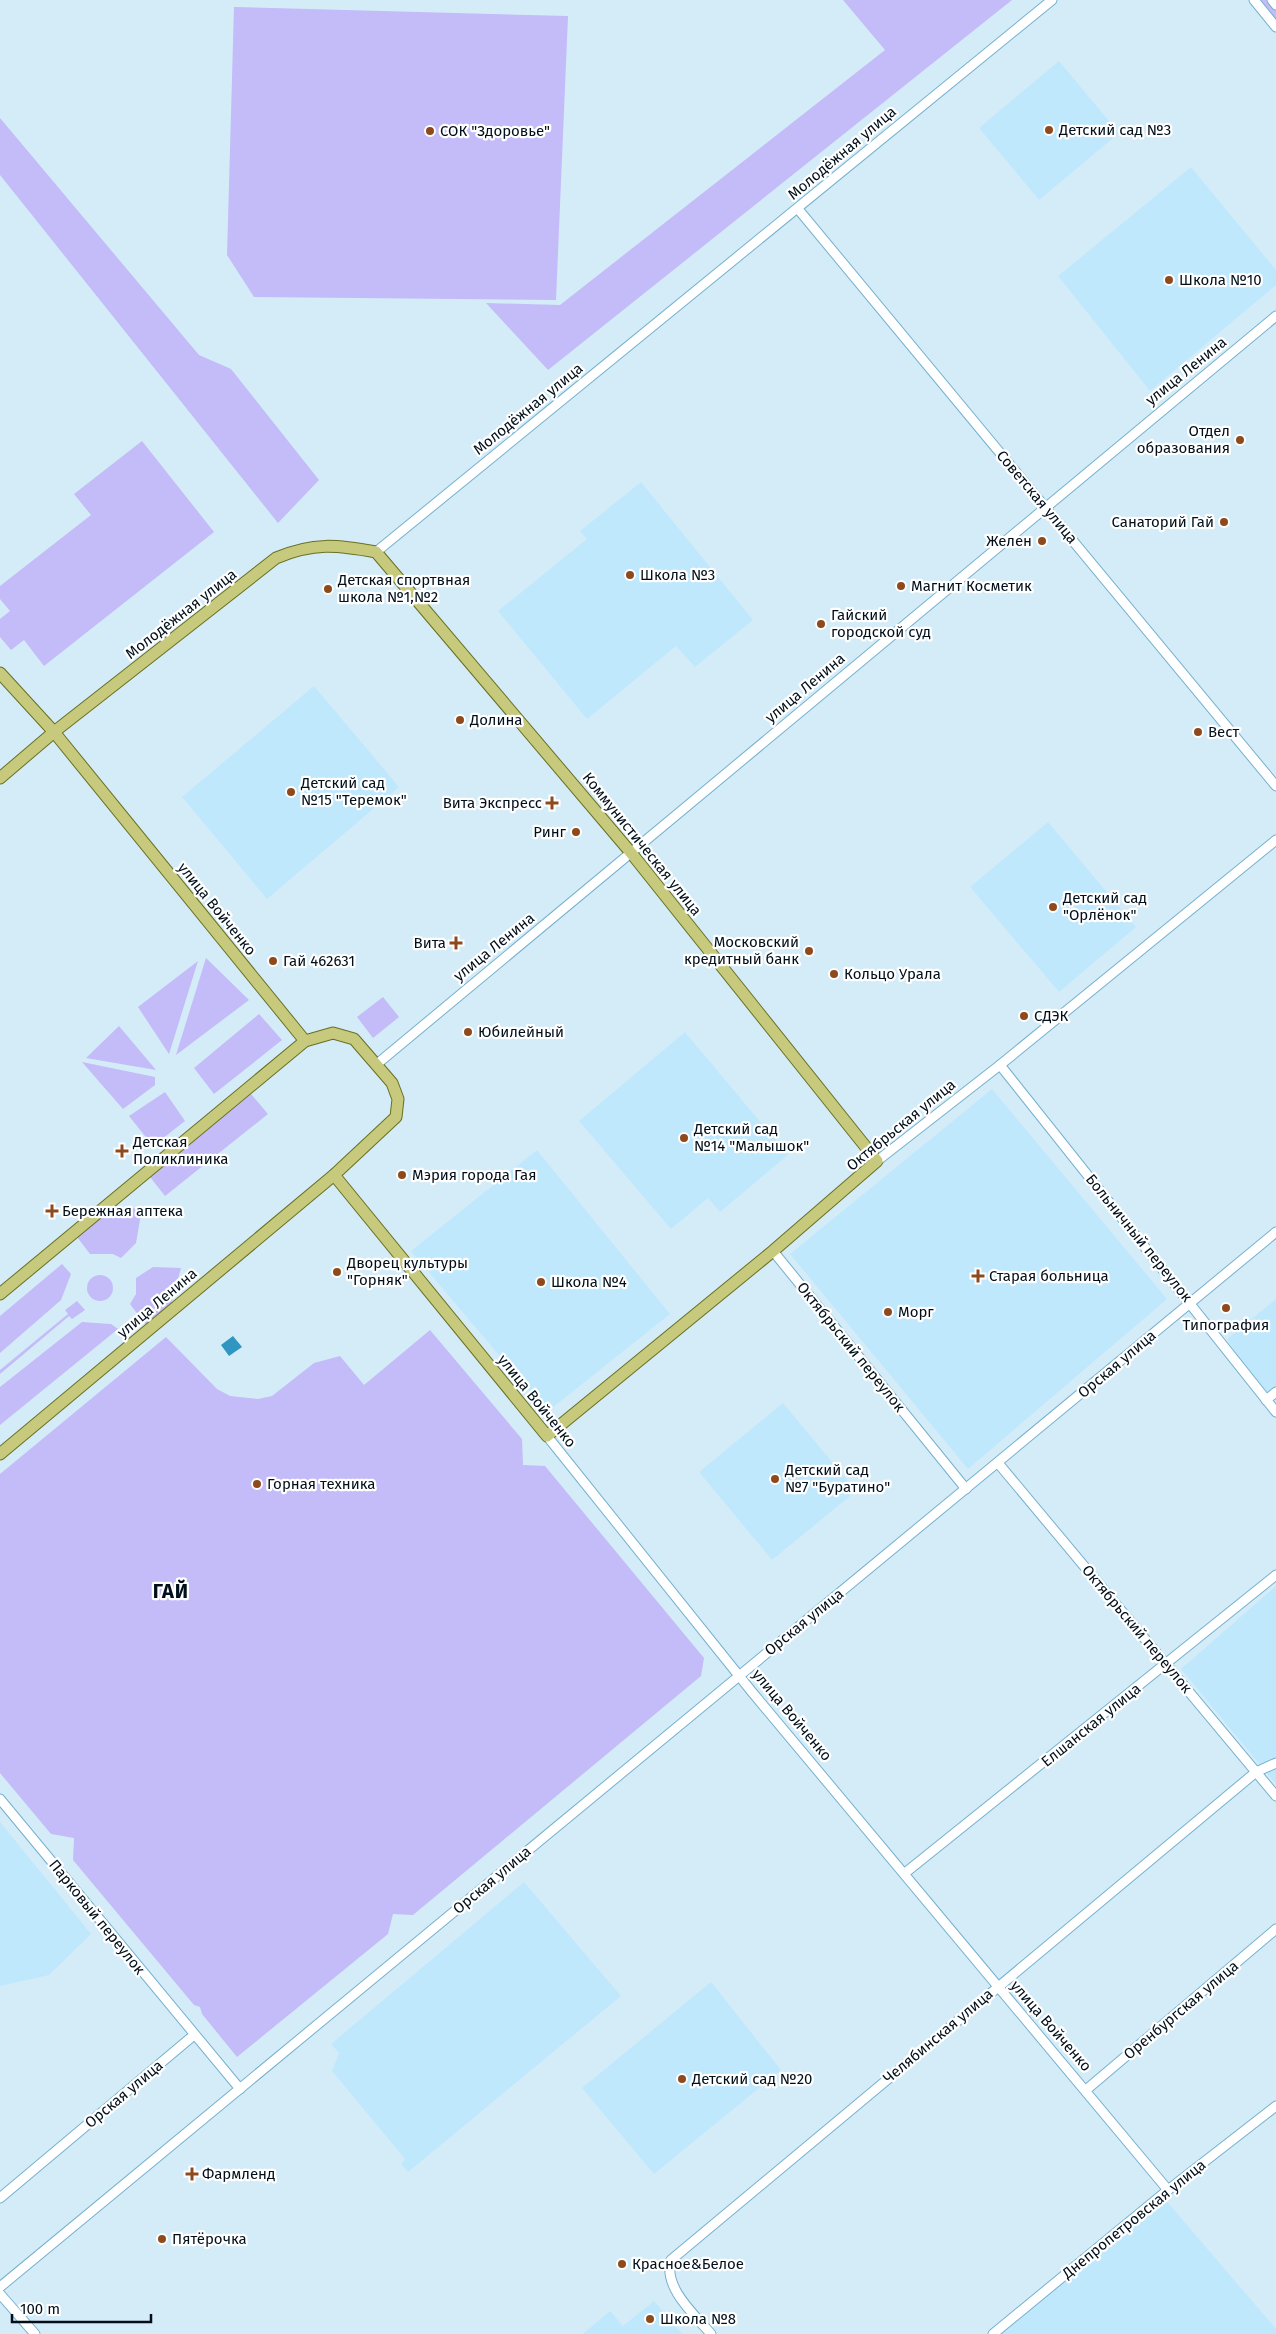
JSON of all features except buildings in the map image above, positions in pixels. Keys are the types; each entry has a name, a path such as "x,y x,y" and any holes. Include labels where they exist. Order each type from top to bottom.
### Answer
{"main road":[{"name":"Молодёжная улица","path":"0,778 54,732 276,558 298,548 322,545 376,552"},
{"name":"Коммунистическая улица","path":"376,552 632,854 877,1161"},
{"name":"улица Войченко","path":"0,673 54,732 305,1041"},
{"path":"0,1294 305,1041 333,1033 354,1039 392,1083 398,1100 396,1118 334,1175"},
{"name":"Октябрьская улица","path":"547,1436 773,1251 877,1161"},
{"name":"улица Войченко","path":"334,1175 547,1436"},
{"name":"улица Ленина","path":"0,1454 334,1175"}],"street":[{"name":"Молодёжная улица","path":"376,552 1052,0"},
{"path":"1254,0 1276,28"},
{"path":"1272,0 1276,5"},
{"name":"Советская улица","path":"798,209 1276,786"},
{"name":"улица Ленина","path":"377,1064 632,854 1045,506 1276,316"},
{"name":"Октябрьская улица","path":"877,1161 1000,1065 1276,840"},
{"name":"Больничный переулок","path":"1000,1065 1276,1412"},
{"name":"Орская улица","path":"0,2287 1276,1232"},
{"name":"Октябрьский переулок","path":"773,1251 966,1489"},
{"path":"1266,1400 1276,1392"},
{"name":"улица Войченко","path":"547,1436 739,1675 1168,2190"},
{"name":"Октябрьский переулок","path":"998,1463 1276,1796"},
{"name":"Елшанская улица","path":"905,1873 1166,1666 1276,1575"},
{"name":"Челябинская улица","path":"711,2334 674,2286 670,2274 671,2260 997,1986 1256,1772 1276,1763"},
{"name":"Парковый переулок","path":"0,1799 194,2035"},
{"name":"Оренбургская улица","path":"1086,2090 1276,1929"},
{"path":"194,2035 240,2088"},
{"name":"Орская улица","path":"0,2198 194,2035"},
{"name":"Днепропетровская улица","path":"994,2334 1168,2190 1276,2106"},
{"path":"0,2294 35,2334"}],"shaded area":[{"path":"843,0 1012,0 548,370 486,303 560,305 885,50"},
{"path":"1260,0 1276,0 1276,20"},
{"path":"234,7 568,16 556,300 254,297 227,255"},
{"name":"Детский сад №3","path":"1059,61 1119,133 1039,200 979,128"},
{"path":"0,118 199,355 231,369 319,480 278,523 0,175"},
{"name":"Школа №10","path":"1191,167 1276,270 1276,285 1150,391 1058,276"},
{"path":"142,441 214,532 44,666 24,640 11,650 0,637 0,619 10,611 0,599 0,586 91,515 74,494"},
{"name":"Школа №3","path":"641,482 753,620 695,667 676,646 587,719 498,611 587,539 580,531"},
{"name":"Детский сад №15 \"Теремок\"","path":"314,686 399,787 267,899 182,797"},
{"name":"Детский сад \"Орлёнок\"","path":"1048,822 1136,927 1059,992 970,887"},
{"path":"206,958 249,1000 176,1055"},
{"path":"198,961 169,1054 138,1007"},
{"path":"383,997 399,1017 373,1038 357,1017"},
{"path":"259,1014 282,1040 214,1094 194,1068"},
{"path":"119,1026 156,1070 86,1058"},
{"name":"Детский сад №14 \"Малышок\"","path":"685,1032 788,1155 720,1212 708,1198 671,1229 579,1121"},
{"path":"82,1062 155,1077 155,1085 123,1109"},
{"name":"Старая больница","path":"992,1089 1167,1299 968,1469 790,1254"},
{"path":"165,1092 185,1121 153,1146 129,1116"},
{"path":"251,1094 268,1114 165,1196 150,1177"},
{"name":"Школа №4","path":"537,1150 670,1314 547,1412 411,1251"},
{"path":"134,1208 141,1214 136,1243 121,1258 113,1254 90,1254 77,1237 100,1216"},
{"path":"62,1264 71,1274 61,1300 0,1353 0,1316"},
{"path":"153,1267 181,1268 171,1304 145,1324 130,1304 136,1294 136,1278"},
{"path":"100,1275 109,1279 113,1288 109,1297 100,1301 91,1297 87,1288 91,1279"},
{"path":"1276,1299 1276,1387 1268,1393 1238,1357 1227,1339"},
{"path":"77,1301 85,1310 72,1319 69,1316 0,1374 0,1370 68,1314 65,1310"},
{"path":"82,1322 111,1324 118,1329 0,1425 0,1387"},
{"path":"430,1330 522,1439 523,1465 545,1466 704,1658 701,1676 413,1915 393,1914 388,1934 237,2057 202,2014 200,2007 194,2005 73,1860 74,1838 51,1834 0,1773 0,1474 166,1337 217,1389 230,1396 258,1399 272,1396 314,1363 340,1356 364,1385"},
{"name":"Детский сад №7 \"Буратино\"","path":"783,1403 851,1485 850,1496 772,1560 699,1472"},
{"path":"1276,1586 1276,1784 1181,1669"},
{"path":"0,1822 91,1934 49,1975 0,1986"},
{"path":"524,1882 621,1996 408,2172 401,2164 405,2159 332,2071 339,2053 331,2044"},
{"name":"Детский сад №20","path":"711,1982 781,2070 654,2174 582,2088"},
{"path":"1163,2197 1276,2329 1276,2334 999,2334"},
{"name":"Школа №8","path":"654,2301 682,2334 583,2334 610,2311 623,2326"}],"water":[{"path":"233,1336 242,1347 229,1356 221,1345"}],"place":[{"name":"Детский сад №3","path":"1049,130"},
{"name":"СОК \"Здоровье\"","path":"430,131"},
{"name":"Школа №10","path":"1169,280"},
{"name":"Отдел образования","path":"1240,440"},
{"name":"Санаторий Гай","path":"1224,522"},
{"name":"Желен","path":"1042,541"},
{"name":"Школа №3","path":"630,575"},
{"name":"Магнит Косметик","path":"901,586"},
{"name":"Детская спортвная школа №1,№2","path":"328,589"},
{"name":"Гайский городской суд","path":"821,624"},
{"name":"Долина","path":"460,720"},
{"name":"Вест","path":"1198,732"},
{"name":"Детский сад №15 \"Теремок\"","path":"291,792"},
{"name":"Вита Экспресс","path":"552,803"},
{"name":"Ринг","path":"576,832"},
{"name":"Детский сад \"Орлёнок\"","path":"1053,907"},
{"name":"Вита","path":"456,943"},
{"name":"Московский кредитный банк","path":"809,951"},
{"name":"Гай 462631","path":"273,961"},
{"name":"Кольцо Урала","path":"834,974"},
{"name":"СДЭК","path":"1024,1016"},
{"name":"Юбилейный","path":"468,1032"},
{"name":"Детский сад №14 \"Малышок\"","path":"684,1138"},
{"name":"Детская Поликлиника","path":"122,1151"},
{"name":"Мэрия города Гая","path":"402,1175"},
{"name":"Бережная аптека","path":"52,1211"},
{"name":"Дворец культуры \"Горняк\"","path":"337,1272"},
{"name":"Старая больница","path":"978,1276"},
{"name":"Школа №4","path":"541,1282"},
{"name":"Типография","path":"1226,1308"},
{"name":"Морг","path":"888,1312"},
{"name":"Детский сад №7 \"Буратино\"","path":"775,1479"},
{"name":"Горная техника","path":"257,1484"},
{"name":"Детский сад №20","path":"682,2079"},
{"name":"Фармленд","path":"192,2174"},
{"name":"Пятёрочка","path":"162,2239"},
{"name":"Красное&Белое","path":"622,2264"},
{"name":"Школа №8","path":"650,2319"}],"district":[{"name":"ГАЙ","path":"171,1591"}]}
